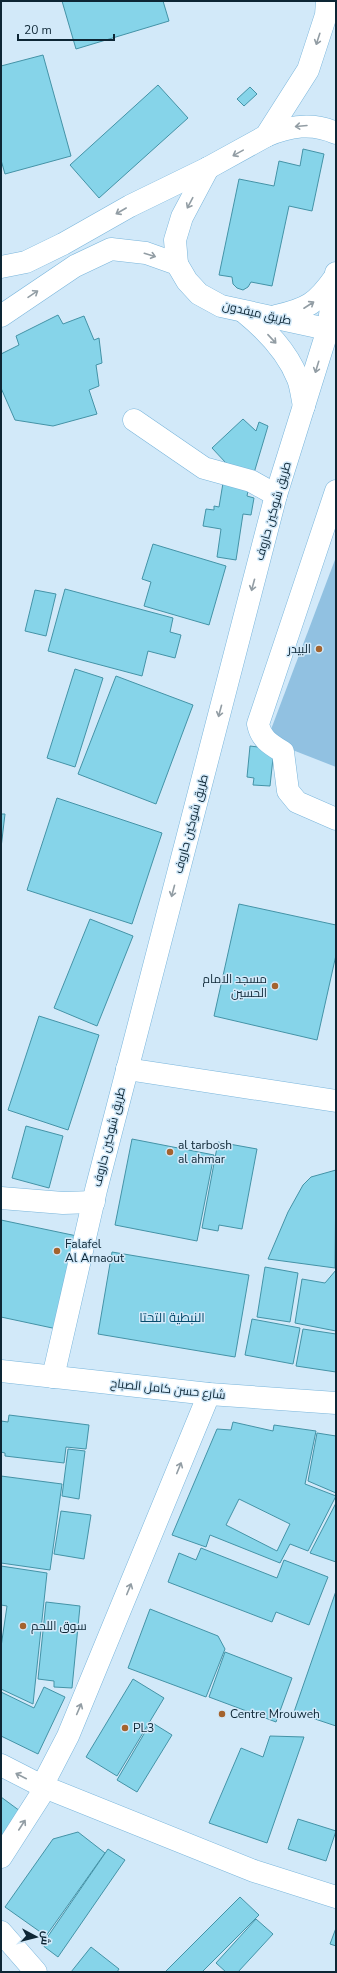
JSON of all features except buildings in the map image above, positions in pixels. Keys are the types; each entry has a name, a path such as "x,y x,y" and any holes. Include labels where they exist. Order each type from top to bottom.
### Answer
{"main road":[{"path":"266,136 308,70 326,15 327,1"},
{"path":"1,267 26,262 63,244 130,206 208,168 266,136 286,128 307,126 328,129 336,133"},
{"path":"1,316 75,266 111,249 146,253 177,264 175,240 182,217 208,168"},
{"name":"طريق ميفدون","path":"177,264 187,281 199,294 221,306 332,330"},
{"path":"272,317 299,311 309,305 322,295 335,275"},
{"name":"طريق شوكين حاروف","path":"53,1378 96,1190 276,495 304,406 332,330 335,275"},
{"path":"244,312 259,325 283,351 298,379 304,406"},
{"path":"134,420 204,468 251,481 276,495"},
{"path":"336,491 258,724 259,731 265,741 283,752 288,791 297,802 336,819"},
{"path":"127,1069 336,1101"},
{"path":"1,1198 63,1203 94,1202"},
{"name":"شارع حسن كامل الصباح","path":"1,1371 53,1378 209,1394 336,1403"},
{"path":"1,1857 42,1793 42,1786 70,1730 209,1394"},
{"path":"1,1765 42,1786 254,1871 336,1897"},
{"path":"1,1932 36,1972"}],"shaded area":[{"name":"البيدر","path":"336,557 336,767 267,740"}],"place":[{"name":"البيدر","path":"319,649"},
{"name":"مسجد الامام الحسين","path":"275,986"},
{"name":"al tarbosh al ahmar","path":"170,1152"},
{"name":"Falafel Al Arnaout","path":"57,1251"},
{"name":"سوق اللحم","path":"23,1626"},
{"name":"Centre Mrouweh","path":"222,1714"},
{"name":"PL3","path":"125,1728"}],"district":[{"name":"النبطية التحتا","path":"172,1318"}]}
